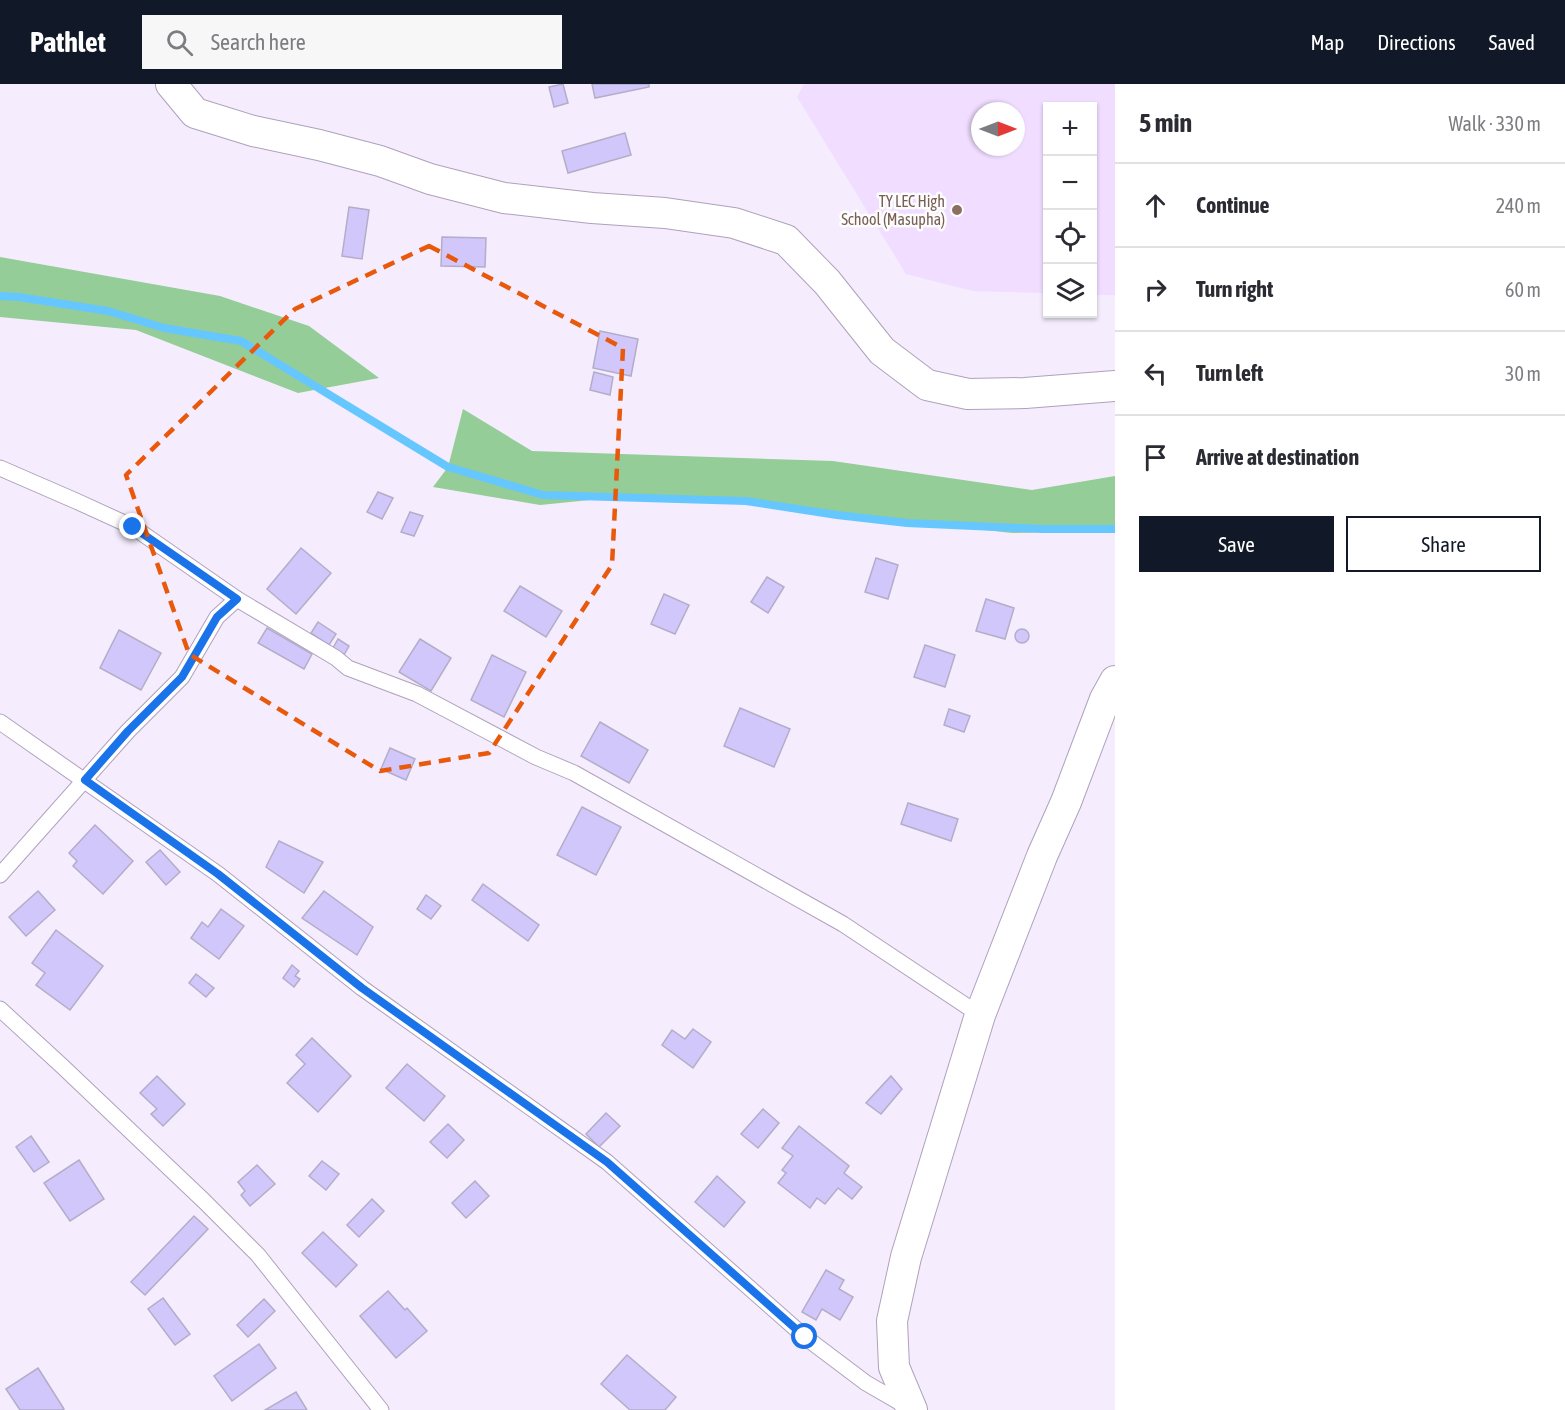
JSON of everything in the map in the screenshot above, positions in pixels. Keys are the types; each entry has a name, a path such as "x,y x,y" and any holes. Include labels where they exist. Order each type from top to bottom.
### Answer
{"street":[{"path":"171,84 195,113 253,131 380,161 430,179 504,198 665,213 734,223 786,240 827,282 882,351 927,386 968,394 1025,393 1115,386"},
{"path":"912,1409 894,1367 892,1322 906,1257 980,1015 1105,699 1115,681"}],"lane":[{"path":"0,468 133,527 237,599 336,658 348,668 417,694 536,757 574,773 843,924 980,1015"},
{"path":"0,875 128,731 182,677 217,617 237,599"},
{"path":"0,722 218,874 362,988 607,1162 805,1337 866,1383 912,1409"},
{"path":"0,1009 204,1201 258,1255 381,1410"}],"highlighted area":[{"path":"429,246 623,348 612,565 489,753 380,771 189,654 126,475 295,309"}],"shaded area":[{"name":"TY LEC High School (Masupha)","path":"804,84 1115,84 1115,295 1097,295 1097,102 1043,102 1043,293 973,291 906,274 797,97"}],"green space":[{"path":"0,257 220,296 309,326 379,378 298,393 136,330 0,317"},
{"path":"463,409 532,451 833,461 1032,490 1115,476 1115,531 1012,533 750,504 620,497 540,505 433,487 448,467"}],"building":[{"path":"563,84 568,103 554,107 549,87"},
{"path":"592,84 649,84 649,87 595,98"},
{"path":"625,133 631,155 568,173 562,151"},
{"path":"349,207 369,210 362,259 342,256"},
{"path":"442,237 486,238 485,267 441,266"},
{"path":"600,331 638,339 631,376 593,368"},
{"path":"594,372 613,377 610,395 590,390"},
{"path":"378,492 393,498 382,519 367,512"},
{"path":"410,512 423,516 414,536 401,532"},
{"path":"301,548 331,573 296,614 267,589"},
{"path":"876,558 898,565 888,599 865,592"},
{"path":"767,577 784,587 768,613 751,602"},
{"path":"520,586 562,611 546,637 504,611"},
{"path":"664,594 689,605 675,634 651,624"},
{"path":"986,599 1014,608 1005,639 976,631"},
{"path":"318,622 336,634 329,645 311,633"},
{"path":"267,628 312,654 304,669 258,643"},
{"path":"1022,629 1027,631 1029,636 1027,641 1022,643 1017,641 1015,636 1017,631"},
{"path":"119,630 161,653 141,690 100,668"},
{"path":"338,639 349,646 344,655 333,648"},
{"path":"420,639 451,658 431,691 399,672"},
{"path":"925,645 955,655 945,687 914,677"},
{"path":"492,655 526,672 504,717 471,700"},
{"path":"740,708 790,729 774,767 724,746"},
{"path":"949,709 970,716 964,732 944,725"},
{"path":"600,722 648,750 629,783 581,756"},
{"path":"390,748 415,759 406,780 381,769"},
{"path":"908,803 958,819 951,841 901,824"},
{"path":"582,807 621,827 596,875 557,855"},
{"path":"95,825 133,861 103,894 73,866 77,861 69,853"},
{"path":"279,841 323,862 304,893 266,867"},
{"path":"160,850 180,872 166,885 146,862"},
{"path":"483,884 539,925 528,941 472,900"},
{"path":"38,891 55,910 26,936 9,917"},
{"path":"324,891 373,927 357,955 302,918"},
{"path":"426,895 441,906 431,919 417,909"},
{"path":"221,909 244,926 219,959 191,938 202,922 208,927"},
{"path":"56,930 103,966 70,1010 36,985 45,973 32,963"},
{"path":"292,965 299,971 295,976 300,979 294,987 283,978"},
{"path":"196,974 214,988 206,997 189,983"},
{"path":"693,1029 711,1042 693,1068 662,1045 672,1030 685,1039"},
{"path":"312,1038 351,1076 318,1112 287,1083 305,1064 296,1055"},
{"path":"407,1064 445,1096 424,1121 386,1088"},
{"path":"157,1076 185,1104 163,1126 151,1114 157,1109 140,1093"},
{"path":"891,1076 902,1089 881,1114 866,1103"},
{"path":"763,1109 779,1123 758,1148 741,1134"},
{"path":"606,1113 620,1126 599,1147 586,1134"},
{"path":"448,1124 464,1140 447,1158 430,1142"},
{"path":"799,1126 849,1166 844,1173 862,1187 852,1199 838,1188 825,1204 817,1198 810,1208 778,1183 786,1173 782,1170 793,1156 782,1148"},
{"path":"31,1136 49,1162 34,1172 16,1147"},
{"path":"79,1160 104,1199 70,1221 44,1183"},
{"path":"322,1161 339,1174 326,1190 309,1176"},
{"path":"257,1165 275,1184 250,1206 241,1195 245,1191 238,1182"},
{"path":"717,1176 745,1202 724,1227 695,1202"},
{"path":"475,1181 489,1196 466,1218 452,1203"},
{"path":"372,1199 384,1211 359,1237 347,1225"},
{"path":"194,1216 208,1229 145,1295 131,1282"},
{"path":"323,1232 357,1265 336,1287 302,1253"},
{"path":"826,1270 844,1280 839,1289 853,1297 840,1320 822,1309 816,1320 802,1312"},
{"path":"388,1291 427,1331 396,1358 360,1316"},
{"path":"163,1298 190,1334 175,1345 148,1309"},
{"path":"264,1299 275,1311 248,1337 237,1325"},
{"path":"259,1344 276,1368 232,1401 214,1376"},
{"path":"627,1355 676,1397 665,1410 630,1410 601,1384"},
{"path":"38,1368 64,1409 20,1410 6,1389"},
{"path":"296,1392 307,1410 265,1410"}],"waterway":[{"path":"0,296 108,311 164,328 241,341 448,467 543,495 746,501 907,523 1043,529 1115,529"}],"place":[{"name":"TY LEC High School (Masupha)","path":"957,210"}],"route":[{"path":"133,527 237,599 217,617 182,677 128,731 85,780 218,874 362,988 607,1162 805,1337"}]}
